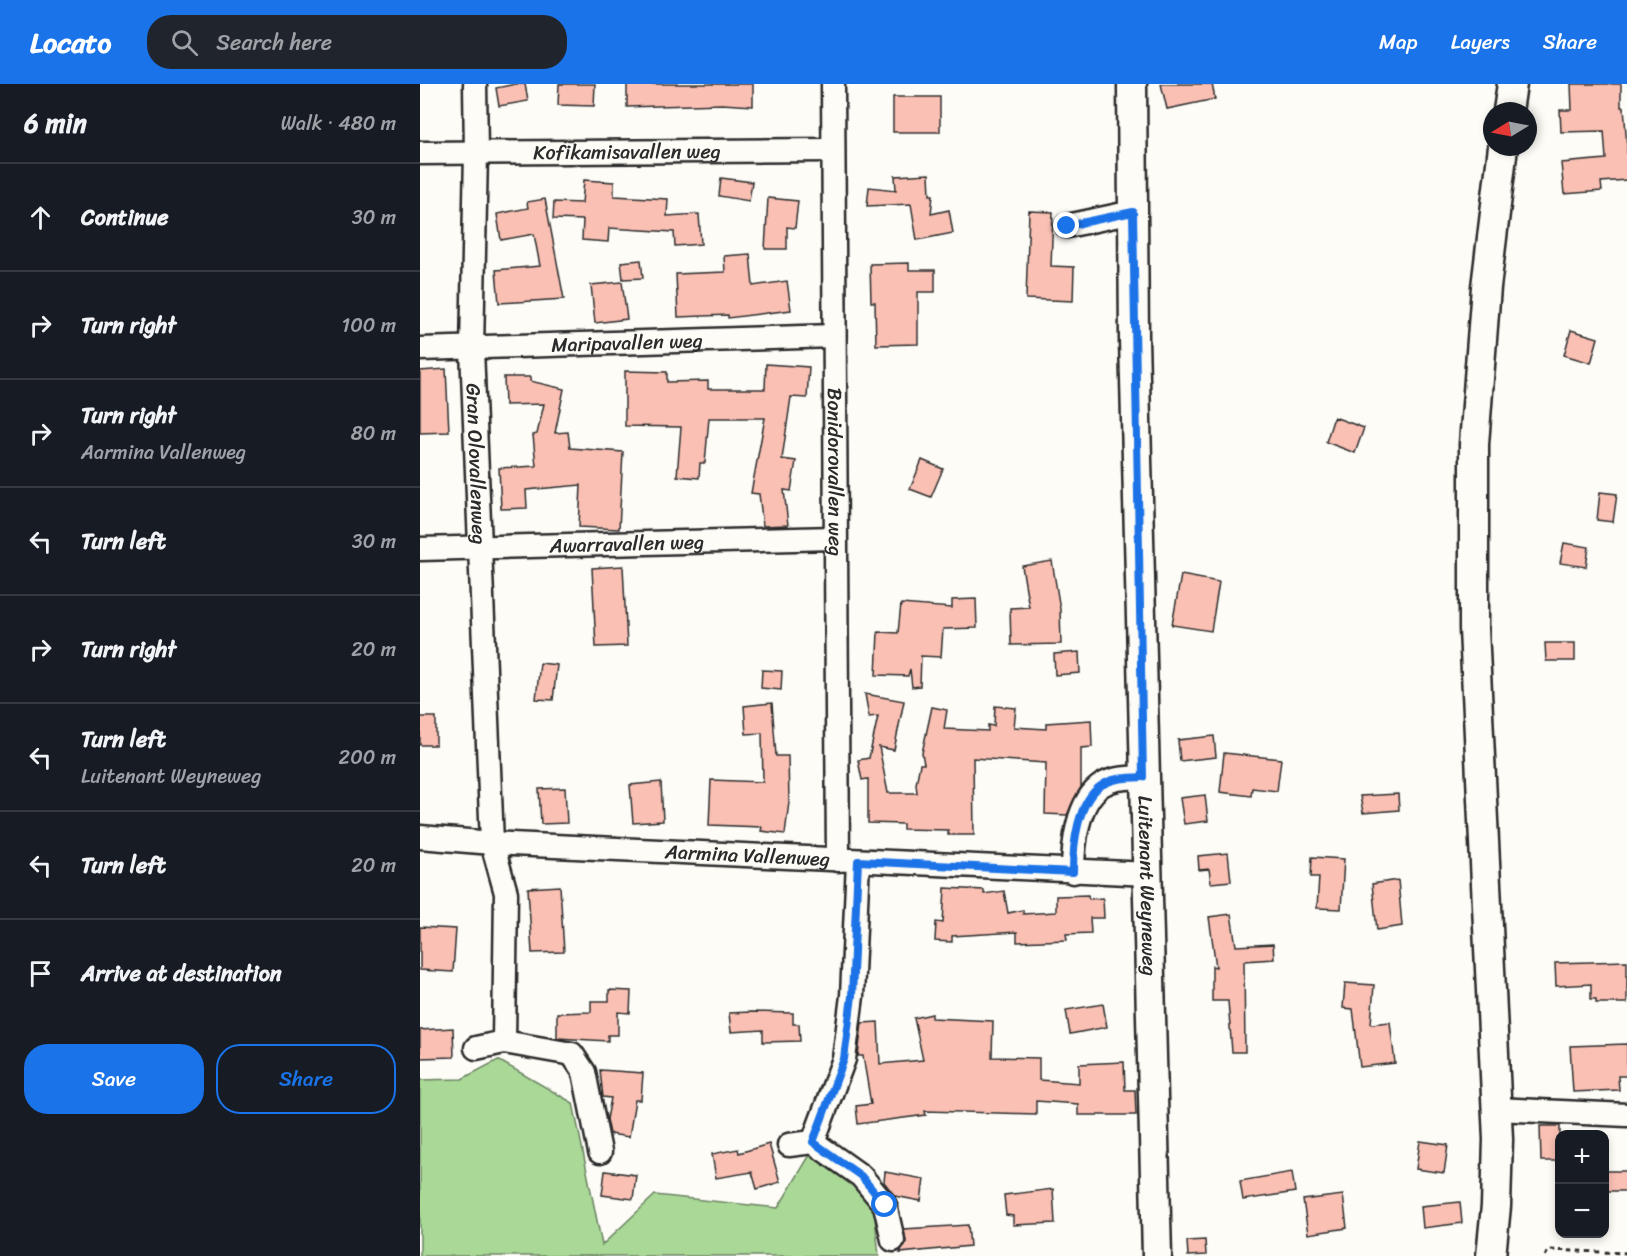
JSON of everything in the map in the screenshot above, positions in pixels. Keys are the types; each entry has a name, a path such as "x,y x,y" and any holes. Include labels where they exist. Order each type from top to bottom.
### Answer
{"main road":[{"name":"Luitenant Weyneweg","path":"1132,84 1143,777 1149,874 1157,1256"},
{"path":"1509,102 1512,84"},
{"path":"1491,1256 1496,1195 1496,1109 1474,629 1474,444 1486,287 1502,156"}],"street":[{"name":"Gran Olovallenweg","path":"475,84 472,349 478,548 492,843 506,893 504,1042"},
{"name":"Bonidorovallen weg","path":"813,1142 844,1059 852,996 834,538 833,84"},
{"name":"Kofikamisavallen weg","path":"420,153 833,150"},
{"path":"1067,226 1133,212"},
{"name":"Maripavallen weg","path":"420,349 834,336"},
{"name":"Awarravallen weg","path":"420,549 834,538"},
{"path":"1073,872 1074,835 1084,809 1097,790 1117,778 1143,777"},
{"name":"Aarmina Vallenweg","path":"420,837 492,843 1149,874"},
{"path":"476,1048 504,1042 572,1054 584,1072 600,1152"},
{"path":"1496,1109 1627,1115"},
{"path":"789,1145 813,1142 861,1176 885,1205 893,1240"}],"path":[{"path":"1545,1256 1549,1250 1627,1253"}],"green space":[{"path":"498,1060 573,1103 602,1245 655,1195 778,1208 811,1153 873,1199 879,1256 420,1256 420,1080 462,1079"}],"building":[{"path":"525,84 528,101 499,106 496,88"},
{"path":"559,84 595,84 594,106 558,105"},
{"path":"627,84 753,84 753,106 722,104 627,107"},
{"path":"1161,84 1212,84 1215,99 1167,109"},
{"path":"1571,84 1621,84 1621,107 1624,107 1627,147 1627,180 1601,182 1602,191 1564,194 1561,163 1606,159 1604,131 1561,132 1560,110 1572,110"},
{"path":"893,97 940,97 940,132 893,132"},
{"path":"929,174 930,195 933,195 931,214 949,210 953,233 917,240 911,204 867,206 869,187 896,190 895,176"},
{"path":"721,178 752,182 749,201 719,196"},
{"path":"584,180 614,182 614,196 668,199 667,216 699,214 701,244 675,246 674,232 609,228 608,242 582,240 583,220 553,219 554,202 582,203"},
{"path":"768,198 798,201 795,228 787,227 787,249 765,249"},
{"path":"545,199 564,299 499,303 496,270 540,266 534,234 501,240 497,214 528,208 527,202"},
{"path":"1029,211 1053,212 1051,266 1074,267 1073,301 1026,299"},
{"path":"750,254 753,286 787,281 791,310 728,318 728,315 678,317 676,274 725,272 724,256"},
{"path":"641,260 643,278 623,279 621,262"},
{"path":"909,263 909,270 935,270 935,292 918,292 918,344 876,345 875,302 871,302 870,264"},
{"path":"622,282 627,319 595,323 591,285"},
{"path":"1571,330 1598,338 1591,363 1564,355"},
{"path":"766,364 809,367 807,398 791,397 782,459 796,461 791,491 784,490 788,525 763,526 759,494 751,493 765,418 709,418 705,463 700,463 699,478 677,476 681,427 625,426 625,371 667,372 667,382 708,381 708,389 765,389"},
{"path":"446,369 449,432 420,433 420,371"},
{"path":"504,377 530,377 530,381 564,389 555,433 568,432 570,448 623,452 619,529 579,527 581,485 526,490 527,508 501,509 499,468 536,466 533,435 537,434 544,404 505,405"},
{"path":"1334,417 1364,428 1355,453 1326,442"},
{"path":"922,460 943,469 931,497 910,489"},
{"path":"1600,492 1617,494 1613,522 1597,520"},
{"path":"1564,543 1589,547 1586,567 1560,563"},
{"path":"1052,561 1060,609 1061,644 1011,645 1010,608 1029,607 1022,566"},
{"path":"623,566 627,646 596,647 592,568"},
{"path":"1181,575 1219,582 1211,631 1172,625"},
{"path":"976,599 977,628 943,629 941,657 921,656 920,686 912,687 910,669 908,676 876,675 878,632 898,633 901,604 952,608 952,600"},
{"path":"1545,643 1575,643 1575,661 1546,661"},
{"path":"1079,652 1080,673 1055,675 1054,654"},
{"path":"540,663 557,665 553,700 536,699"},
{"path":"762,670 782,671 781,690 761,688"},
{"path":"865,694 904,701 894,750 879,747 888,793 917,793 916,784 920,764 924,764 922,753 932,707 947,710 944,729 988,731 988,725 994,726 995,706 1016,708 1014,727 1046,729 1046,723 1091,720 1092,747 1081,748 1081,787 1067,815 1045,814 1046,763 973,758 974,835 948,835 948,830 903,829 903,824 868,823 868,779 862,780 858,760 869,758 878,716 869,717"},
{"path":"772,703 776,756 788,756 789,802 785,834 761,831 762,827 709,825 711,780 763,782 762,733 746,734 744,706"},
{"path":"420,717 436,717 436,745 420,745"},
{"path":"1214,736 1216,757 1180,761 1178,740"},
{"path":"1224,753 1281,759 1277,791 1252,788 1251,796 1220,792"},
{"path":"661,782 663,821 633,823 630,785"},
{"path":"565,788 567,823 541,824 539,789"},
{"path":"1398,794 1399,810 1363,813 1360,796"},
{"path":"1205,795 1208,821 1184,824 1180,798"},
{"path":"1228,853 1231,881 1211,883 1209,869 1199,870 1198,856"},
{"path":"1312,857 1344,859 1341,909 1317,908 1319,877 1311,877"},
{"path":"1398,880 1402,926 1377,930 1372,884"},
{"path":"560,886 564,952 532,953 528,888"},
{"path":"945,888 984,890 984,894 1004,891 1008,913 1023,910 1023,914 1056,912 1056,896 1088,895 1089,899 1103,898 1104,918 1090,918 1091,933 1066,934 1067,940 1017,942 1017,932 952,936 952,942 935,941 936,922 943,923"},
{"path":"1231,914 1236,946 1273,944 1274,959 1244,961 1245,1052 1232,1052 1228,1001 1212,1001 1212,966 1216,967 1209,917"},
{"path":"420,927 456,929 453,972 420,970"},
{"path":"1627,961 1627,1003 1596,1003 1596,999 1591,999 1591,984 1556,986 1555,963"},
{"path":"1345,983 1374,985 1371,1024 1390,1022 1395,1063 1360,1067 1353,1009 1343,1008"},
{"path":"609,990 631,991 630,1013 618,1012 618,1035 608,1035 608,1041 557,1038 557,1013 591,1012 591,1001 609,1001"},
{"path":"1103,1004 1107,1027 1070,1034 1066,1010"},
{"path":"729,1013 793,1013 793,1024 799,1024 800,1041 763,1042 763,1030 731,1032"},
{"path":"932,1014 932,1018 993,1021 992,1057 1039,1058 1039,1080 1079,1083 1079,1064 1124,1062 1125,1090 1135,1090 1136,1115 1078,1115 1078,1104 1036,1101 1036,1114 925,1111 926,1115 858,1124 856,1106 871,1104 863,1056 858,1056 862,1023 878,1022 880,1064 923,1060 914,1018"},
{"path":"453,1028 454,1057 420,1058 420,1030"},
{"path":"1627,1044 1627,1076 1618,1076 1619,1090 1573,1092 1570,1046"},
{"path":"600,1070 643,1073 641,1100 635,1100 629,1137 610,1134 607,1119 611,1098 603,1097"},
{"path":"1540,1126 1560,1126 1560,1130 1555,1130 1555,1161 1541,1161"},
{"path":"1420,1141 1448,1145 1444,1173 1416,1169"},
{"path":"769,1144 780,1182 757,1189 752,1172 716,1178 712,1154 738,1149 739,1153"},
{"path":"605,1171 636,1175 633,1199 602,1195"},
{"path":"1609,1171 1627,1171 1627,1191 1609,1191"},
{"path":"885,1172 924,1179 921,1201 895,1196 884,1182"},
{"path":"1292,1172 1295,1192 1243,1200 1240,1181"},
{"path":"1053,1189 1055,1223 1013,1225 1013,1216 1006,1215 1004,1195"},
{"path":"1343,1195 1347,1228 1308,1234 1303,1200"},
{"path":"1460,1202 1462,1223 1423,1228 1421,1206"},
{"path":"968,1225 970,1246 900,1253 906,1243 904,1229"},
{"path":"1205,1240 1206,1255 1188,1256 1187,1241"}],"route":[{"path":"885,1205 861,1176 813,1142 844,1059 852,996 858,861 1073,872 1074,835 1084,809 1097,790 1117,778 1143,777 1133,212 1067,226"}]}
